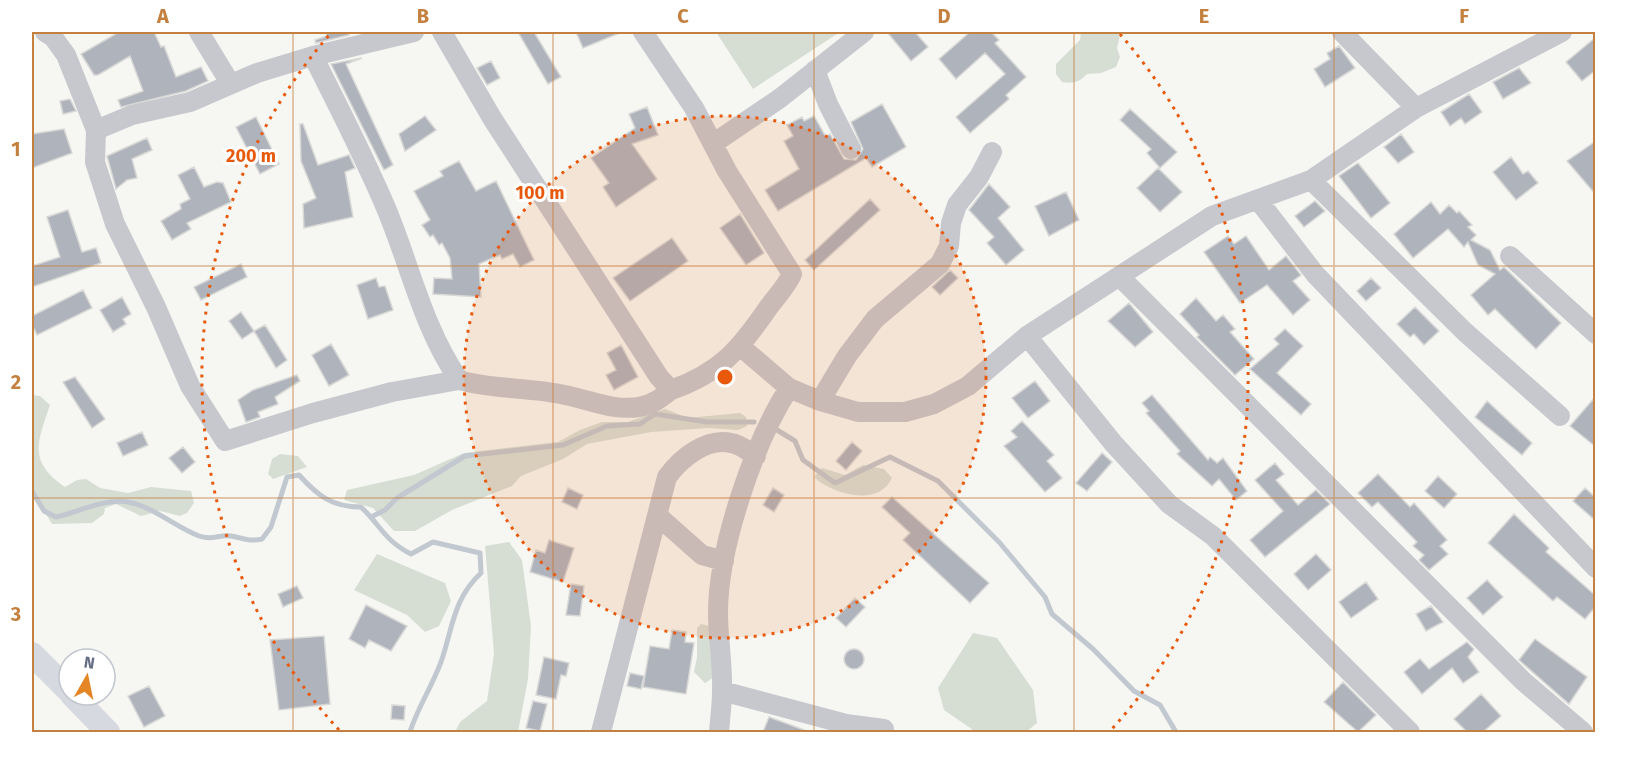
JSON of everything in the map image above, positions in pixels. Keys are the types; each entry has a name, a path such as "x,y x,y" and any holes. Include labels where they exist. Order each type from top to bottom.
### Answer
{"main road":[{"path":"32,654 57,679"},
{"path":"84,707 108,732"}],"street":[{"path":"45,32 53,37 66,55 96,130 95,162 115,224 156,307 190,386 225,441 335,407 459,380 516,390 565,394 607,406 639,407 656,402 671,390 693,382 714,370 741,347 792,274 727,171 714,143 643,32"},
{"path":"199,32 230,83"},
{"path":"96,130 132,115 190,102 230,83 313,56 414,32"},
{"path":"442,32 492,118 579,255 659,377 671,390"},
{"path":"714,143 779,99 864,32"},
{"path":"1342,32 1416,108"},
{"path":"741,347 789,388 820,401 858,412 905,412 934,404 968,386 1027,336 1212,216 1311,180 1416,108 1562,32"},
{"path":"313,56 387,210 418,299 447,363 459,380"},
{"path":"815,70 828,104 851,149"},
{"path":"820,401 847,356 875,319 940,264 949,246 951,223 957,206 979,177 992,152"},
{"path":"1311,180 1465,332 1560,416"},
{"path":"1258,200 1314,274 1596,568"},
{"path":"1510,256 1596,334"},
{"path":"1119,276 1523,681 1583,732"},
{"path":"1027,336 1113,443 1169,504 1214,536 1410,732"},
{"path":"719,732 722,691 718,614 729,532 774,411 789,388"},
{"path":"601,732 645,554 658,516 667,477 675,465 690,454 719,441 734,443 756,456"},
{"path":"658,516 702,555 724,561"},
{"path":"722,691 846,724 884,729"}],"shaded area":[{"path":"716,32 840,32 753,89"},
{"path":"1081,32 1117,32 1120,35 1117,48 1120,57 1116,67 1101,73 1087,74 1076,82 1062,82 1056,74 1056,64 1080,40"},
{"path":"32,395 40,396 50,405 39,440 40,459 53,477 65,487 77,480 86,479 100,488 128,493 151,487 191,491 194,503 187,513 180,516 160,511 141,516 116,504 105,508 104,514 92,523 52,524 32,491"},
{"path":"665,409 688,418 740,413 746,417 747,426 738,430 708,428 651,432 587,444 563,459 521,476 512,486 452,510 415,531 394,531 373,508 344,500 347,490 414,475 464,453 558,442 580,430 602,422 628,422"},
{"path":"280,454 298,456 307,467 273,479 268,474 272,459"},
{"path":"863,465 884,469 892,478 886,487 877,493 855,495 832,489 814,477 822,468 845,475"},
{"path":"509,542 522,560 531,626 528,679 518,732 455,732 460,722 487,701 494,654 485,546"},
{"path":"377,554 445,583 451,601 439,626 425,632 407,615 354,590"},
{"path":"701,624 713,627 714,677 705,683 694,672 697,657 697,628"},
{"path":"973,633 997,638 1033,690 1037,723 1026,732 976,732 944,710 938,688"}],"building":[{"path":"119,32 154,32 161,47 164,46 176,77 201,67 208,81 186,91 121,107 118,100 143,91 130,56 98,75 94,75 81,54"},
{"path":"325,32 347,32 349,35 316,43 315,40 327,36"},
{"path":"518,32 534,32 561,77 548,84"},
{"path":"576,32 622,32 583,48"},
{"path":"887,32 915,32 928,47 911,61"},
{"path":"970,32 991,32 999,40 995,43 1026,77 1006,95 1009,99 970,133 956,117 1005,74 985,53 956,79 939,59"},
{"path":"1596,37 1596,70 1582,81 1566,62"},
{"path":"1339,46 1355,68 1325,87 1314,69 1330,59 1327,53"},
{"path":"362,58 346,64 393,165 384,170 331,64"},
{"path":"491,61 500,78 487,85 477,68"},
{"path":"1519,68 1531,83 1503,99 1493,82"},
{"path":"1469,94 1482,112 1465,124 1461,118 1450,126 1441,112"},
{"path":"70,99 76,111 63,114 60,101"},
{"path":"882,104 906,147 872,167 866,158 778,211 765,190 799,169 784,141 793,136 787,125 802,117 804,121 814,116 826,137 830,134 844,159 856,160 863,149 851,122"},
{"path":"647,107 658,135 632,144 657,179 616,207 603,187 609,183 591,158 635,128 629,114"},
{"path":"1130,109 1177,152 1160,168 1147,153 1151,149 1120,120"},
{"path":"425,116 436,130 405,151 399,134"},
{"path":"256,117 279,164 260,174 236,127"},
{"path":"300,124 303,124 318,165 349,155 355,168 345,172 353,217 304,228 303,204 316,198 301,161"},
{"path":"64,129 72,153 32,168 32,134"},
{"path":"1401,134 1414,152 1398,163 1384,147"},
{"path":"147,138 152,150 132,159 137,178 127,180 116,189 107,156"},
{"path":"1596,141 1596,195 1567,161"},
{"path":"1511,157 1523,174 1528,171 1538,183 1516,200 1493,172"},
{"path":"459,161 476,191 496,181 534,260 520,267 513,254 502,259 500,255 479,264 481,297 433,294 434,278 452,279 450,258 442,243 439,245 433,235 430,237 422,225 430,220 414,191 443,176 440,171"},
{"path":"1358,163 1390,203 1371,218 1339,176"},
{"path":"194,167 204,187 217,182 223,183 231,202 187,223 191,229 172,240 161,221 181,209 180,204 190,199 178,175"},
{"path":"1158,168 1182,192 1160,212 1137,188"},
{"path":"989,184 1010,207 998,218 1024,250 1006,265 987,243 994,237 969,210"},
{"path":"1066,192 1079,220 1049,236 1035,206"},
{"path":"870,199 880,210 814,270 805,260"},
{"path":"1315,201 1325,211 1304,227 1295,216"},
{"path":"1431,202 1440,214 1449,205 1457,213 1459,211 1472,225 1468,227 1476,235 1471,240 1490,250 1500,270 1504,267 1561,323 1536,349 1495,309 1488,315 1471,295 1495,274 1478,265 1468,242 1464,247 1448,229 1413,258 1394,234"},
{"path":"68,210 82,252 96,248 101,263 32,287 32,266 60,257 47,217"},
{"path":"740,214 764,253 746,265 720,228"},
{"path":"1228,236 1234,244 1246,236 1269,270 1286,256 1301,275 1293,281 1310,300 1293,315 1267,285 1240,303 1204,252"},
{"path":"672,238 688,261 630,301 613,278"},
{"path":"241,264 247,277 201,300 194,287"},
{"path":"950,270 958,278 940,295 932,287"},
{"path":"376,278 379,287 385,286 393,310 368,319 357,285"},
{"path":"1371,278 1381,288 1366,301 1357,291"},
{"path":"83,290 92,308 37,335 32,324 32,316"},
{"path":"122,297 131,314 123,319 126,324 113,332 100,310"},
{"path":"1196,298 1216,321 1223,315 1235,329 1230,332 1254,359 1235,375 1197,337 1199,335 1180,314"},
{"path":"1129,303 1153,332 1135,347 1108,321"},
{"path":"1415,307 1439,331 1424,345 1414,334 1410,337 1397,324"},
{"path":"241,312 254,331 242,339 229,321"},
{"path":"265,325 287,360 276,368 254,331"},
{"path":"1285,329 1303,346 1277,373 1311,404 1301,415 1250,369 1279,344 1274,339"},
{"path":"331,344 349,375 329,386 312,355"},
{"path":"621,345 638,377 614,390 606,375 616,370 607,353"},
{"path":"297,375 300,381 275,397 278,404 258,412 260,417 246,422 238,400 253,390"},
{"path":"75,377 105,419 92,428 63,382"},
{"path":"1035,381 1050,401 1028,418 1012,398"},
{"path":"1152,395 1208,460 1210,457 1217,463 1223,458 1247,491 1236,500 1219,479 1212,486 1177,454 1180,451 1146,413 1149,411 1142,403"},
{"path":"1596,396 1596,447 1570,426"},
{"path":"1487,401 1532,443 1522,455 1475,417"},
{"path":"1022,421 1054,455 1047,461 1062,478 1045,492 1004,446 1017,437 1011,431"},
{"path":"142,432 148,445 123,456 117,443"},
{"path":"852,442 862,451 846,470 836,461"},
{"path":"183,447 195,462 182,473 169,458"},
{"path":"1102,453 1112,462 1087,491 1076,483"},
{"path":"1275,463 1284,474 1276,480 1298,505 1316,490 1330,504 1265,557 1250,540 1283,511 1255,480"},
{"path":"1378,474 1410,507 1414,503 1447,540 1440,546 1448,554 1429,570 1419,560 1424,555 1413,546 1417,542 1378,502 1372,507 1358,493"},
{"path":"1438,476 1457,494 1444,508 1425,491"},
{"path":"568,488 583,495 577,509 562,502"},
{"path":"773,488 784,495 774,512 763,505"},
{"path":"1585,488 1596,498 1596,521 1573,501"},
{"path":"892,497 989,583 970,603 903,540 910,533 882,507"},
{"path":"1514,514 1549,548 1546,552 1596,596 1596,606 1585,619 1557,597 1553,601 1488,543"},
{"path":"549,540 574,548 563,582 530,572 536,550 545,553"},
{"path":"1316,554 1331,570 1308,590 1294,574"},
{"path":"1487,580 1503,597 1483,615 1467,598"},
{"path":"1366,582 1378,599 1351,618 1339,602"},
{"path":"571,584 584,586 580,616 566,615"},
{"path":"297,586 303,598 283,607 278,594"},
{"path":"855,598 865,607 846,627 836,618"},
{"path":"366,605 407,626 391,651 369,640 365,648 349,639"},
{"path":"1431,606 1443,622 1426,631 1416,614"},
{"path":"672,630 686,632 685,642 694,643 686,694 643,687 650,646 669,649"},
{"path":"324,636 330,704 279,710 270,640"},
{"path":"1535,639 1587,677 1569,704 1519,660"},
{"path":"1467,642 1474,649 1468,657 1479,672 1463,683 1452,668 1422,694 1404,672 1420,659 1429,669"},
{"path":"854,649 861,652 864,659 861,666 854,669 847,666 844,659 847,652"},
{"path":"544,657 569,663 566,676 561,675 556,699 536,695"},
{"path":"630,673 644,676 641,689 627,686"},
{"path":"1343,682 1376,715 1358,732 1324,702"},
{"path":"149,686 165,716 144,727 128,696"},
{"path":"1481,694 1501,716 1483,732 1467,732 1454,719"},
{"path":"533,701 547,704 540,731 526,728"},
{"path":"392,705 405,706 404,720 391,719"},
{"path":"769,717 807,731 807,732 763,732"}],"waterway":[{"path":"371,517 465,456 563,445 607,426 640,424 655,414 707,422 754,422"},
{"path":"777,430 795,441 803,460 835,483 890,457 938,481 999,542 1045,597 1052,614 1093,649 1134,691 1160,705 1176,732"},
{"path":"32,491 44,511 56,517 110,502 128,502 147,508 203,537 227,536 253,540 262,539 271,527 287,477 299,475 326,499 342,505 361,507 389,538 411,554 433,542 480,553 481,573 472,582 460,601 440,666 410,732"}]}
